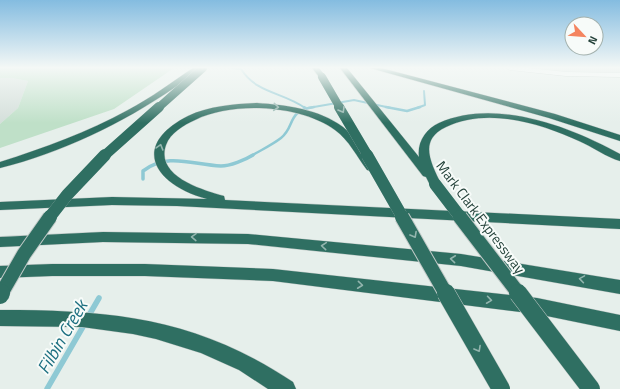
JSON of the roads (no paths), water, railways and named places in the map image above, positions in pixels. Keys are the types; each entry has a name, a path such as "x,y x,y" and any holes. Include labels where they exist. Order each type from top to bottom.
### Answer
{"highway":[{"path":"0,165 65,142 123,116 171,86"},
{"path":"0,295 21,258 50,215 90,171 183,86"},
{"path":"326,86 389,191 501,389"},
{"name":"Mark Clark Expressway","path":"358,86 435,184 591,389"},
{"path":"441,86 552,116 620,138"},
{"path":"256,206 198,193 173,180 160,164 158,154 159,147 163,139 176,126 212,111 239,107 268,106 306,113 340,129 389,191"},
{"path":"435,184 425,160 424,143 428,136 442,125 455,120 472,117 496,116 526,121 565,131 593,143 620,158"},
{"path":"0,206 142,201 620,224"},
{"path":"557,221 620,216"},
{"path":"0,242 103,237 248,239 461,260 620,287"},
{"path":"0,272 52,270 145,270 273,275 537,306 598,318 620,324"},
{"path":"0,318 54,318 108,321 129,324 188,338 227,354 269,377 286,389"}],"waterway":[{"name":"Filbin Creek","path":"259,86 305,108"},
{"path":"418,108 425,105 424,91"},
{"path":"308,108 354,100 389,108"},
{"path":"251,156 281,138 289,129 295,115 305,109 314,107"},
{"path":"389,108 407,111 418,108"},
{"path":"143,179 143,171 152,165 162,162 181,161 225,166 253,155"},
{"name":"Filbin Creek","path":"88,317 99,298"},
{"name":"Filbin Creek","path":"47,389 84,325"}]}
